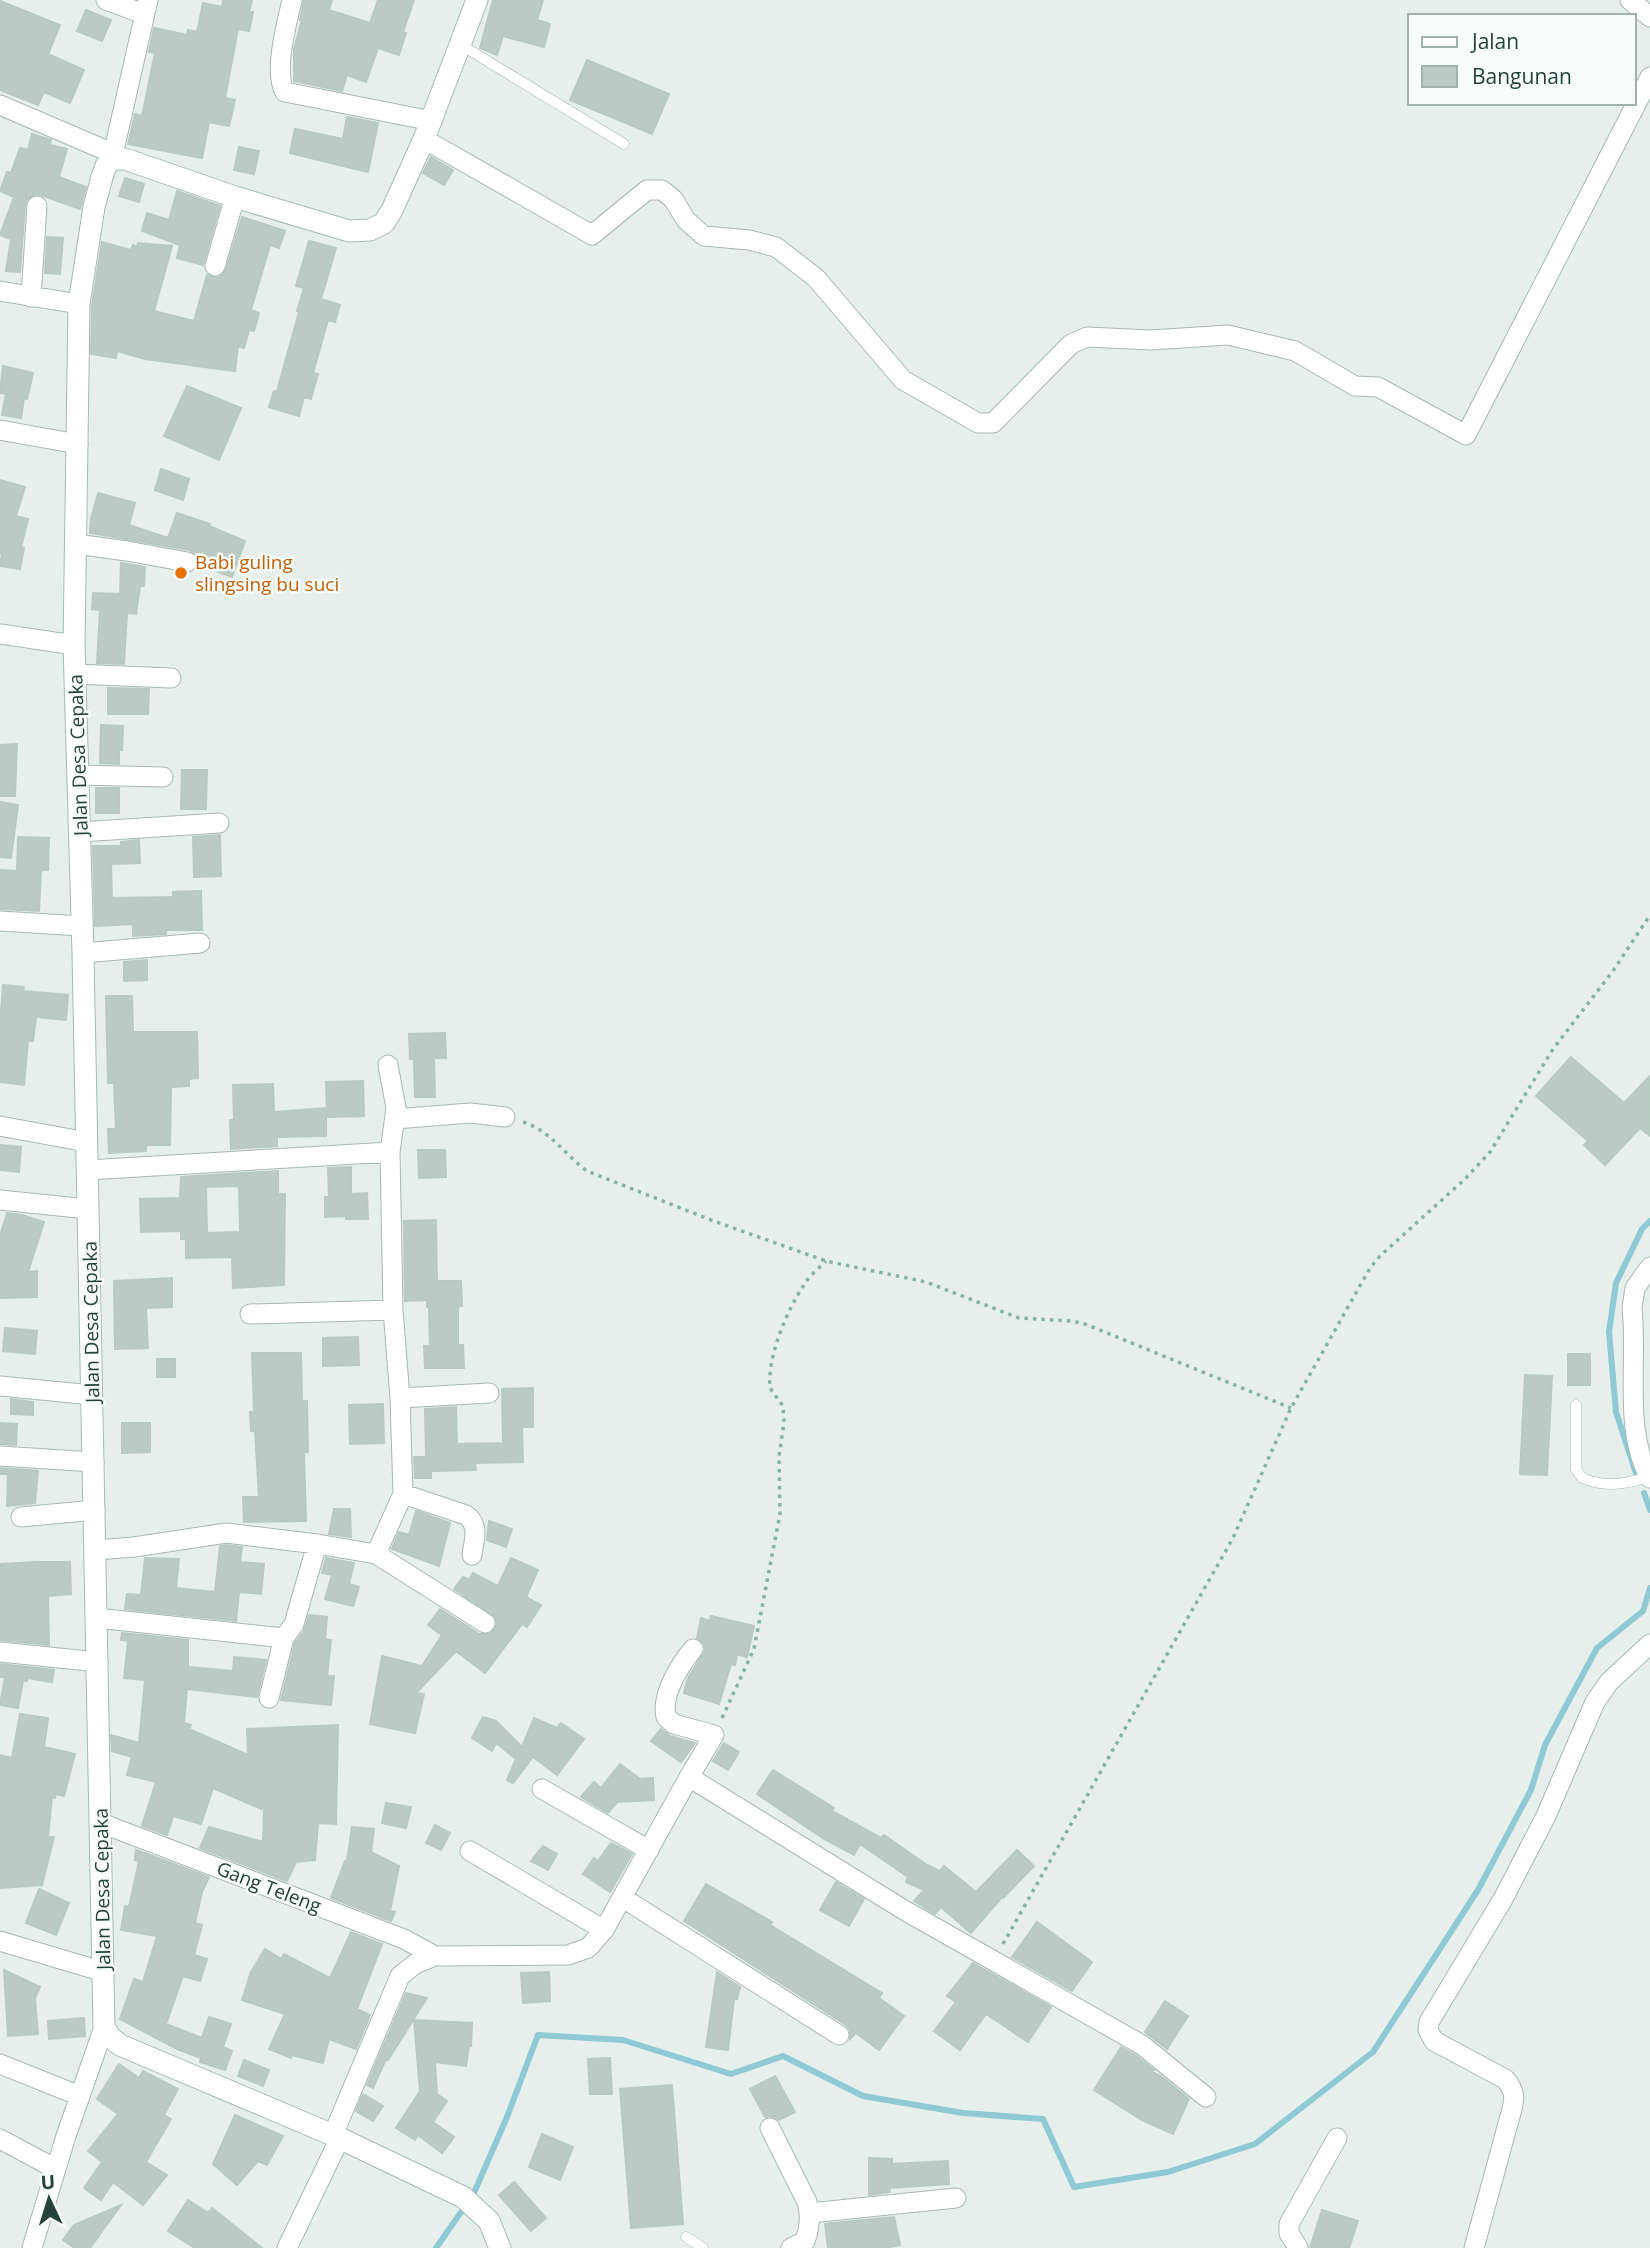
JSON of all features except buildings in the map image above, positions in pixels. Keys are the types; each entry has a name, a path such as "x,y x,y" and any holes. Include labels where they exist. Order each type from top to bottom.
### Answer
{"street":[{"path":"106,0 146,7 112,156"},
{"path":"292,0 280,71 285,92 428,130 592,235 647,190 662,190 673,199 685,220 704,236 749,240 776,247 816,278 903,380 978,423 993,423 1070,344 1087,337 1151,340 1228,335 1295,351 1355,386 1378,387 1466,435 1636,105"},
{"path":"0,105 112,156 139,162 235,197 349,231 370,230 384,223 392,210 428,130 477,0"},
{"path":"1630,0 1650,17"},
{"path":"1636,104 1650,77"},
{"name":"Jalan Desa Cepaka","path":"104,2028 75,645 79,304 94,207 102,177 112,156"},
{"path":"215,266 235,197"},
{"path":"31,297 37,206"},
{"path":"0,291 79,304"},
{"path":"0,430 78,444"},
{"path":"76,544 187,562"},
{"path":"0,634 75,645"},
{"path":"75,674 171,678"},
{"path":"78,775 163,777"},
{"path":"80,832 219,822"},
{"path":"0,921 82,926"},
{"path":"83,953 200,943"},
{"path":"376,1554 403,1494 400,1398 393,1310 390,1152 396,1108 388,1065"},
{"path":"395,1119 470,1113 505,1117"},
{"path":"0,1126 87,1142"},
{"path":"88,1170 390,1152"},
{"path":"0,1200 88,1209"},
{"path":"1650,1267 1635,1288 1632,1308 1636,1435 1640,1459 1650,1477"},
{"path":"250,1314 393,1310"},
{"path":"0,1386 92,1395"},
{"path":"400,1398 489,1393"},
{"path":"0,1455 94,1462"},
{"path":"403,1494 471,1519 476,1528 472,1555"},
{"path":"21,1517 94,1510"},
{"path":"96,1550 226,1533 376,1554 485,1623"},
{"path":"269,1698 284,1638 294,1623 317,1544"},
{"path":"97,1618 284,1638"},
{"path":"1474,2248 1514,2100 1513,2089 1505,2079 1434,2041 1428,2030 1429,2022 1503,1899 1546,1816 1595,1702 1609,1682 1650,1644"},
{"path":"287,2248 337,2137 400,1976 415,1964 435,1956 568,1955 588,1948 604,1930 715,1735 674,1724 664,1711 682,1663 693,1649"},
{"path":"0,1652 98,1662"},
{"path":"690,1777 904,1910 1143,2045 1206,2097"},
{"path":"542,1790 649,1850"},
{"name":"Gang Teleng","path":"101,1823 404,1939 435,1956"},
{"path":"470,1851 604,1930"},
{"path":"623,1898 839,2035"},
{"path":"0,1941 103,1972"},
{"path":"104,2028 120,2045 337,2137 463,2197 489,2221 500,2248"},
{"path":"32,2248 104,2028"},
{"path":"0,2064 80,2096"},
{"path":"769,2128 810,2213 805,2241 792,2248"},
{"path":"1298,2248 1289,2234 1289,2224 1337,2138"},
{"path":"0,2139 56,2169"},
{"path":"810,2213 956,2198"}],"lane":[{"path":"461,46 624,144"},
{"path":"1576,1405 1576,1469 1582,1478 1604,1485 1619,1485 1650,1477"},
{"path":"686,2237 703,2248"}],"path":[{"path":"994,1961 1233,1538 1291,1408 1370,1268 1490,1152 1553,1049 1613,971 1650,915"},
{"path":"505,1117 528,1124 555,1140 575,1162 599,1177 826,1261 926,1282 1019,1318 1085,1324 1291,1408"},
{"path":"715,1735 754,1649 780,1514 779,1457 784,1422 781,1400 771,1388 774,1359 780,1335 805,1282 826,1261"}],"waterway":[{"path":"1636,1473 1616,1412 1609,1332 1616,1283 1642,1229 1650,1221"},
{"path":"1644,1493 1650,1510"},
{"path":"436,2248 473,2195 507,2117 538,2035 623,2040 731,2074 783,2056 863,2096 963,2113 1043,2119 1074,2187 1168,2172 1255,2144 1373,2052 1478,1890 1531,1790 1545,1745 1597,1648 1643,1611 1650,1588"}],"place":[{"name":"Babi guling slingsing bu suci","path":"181,573"}]}
